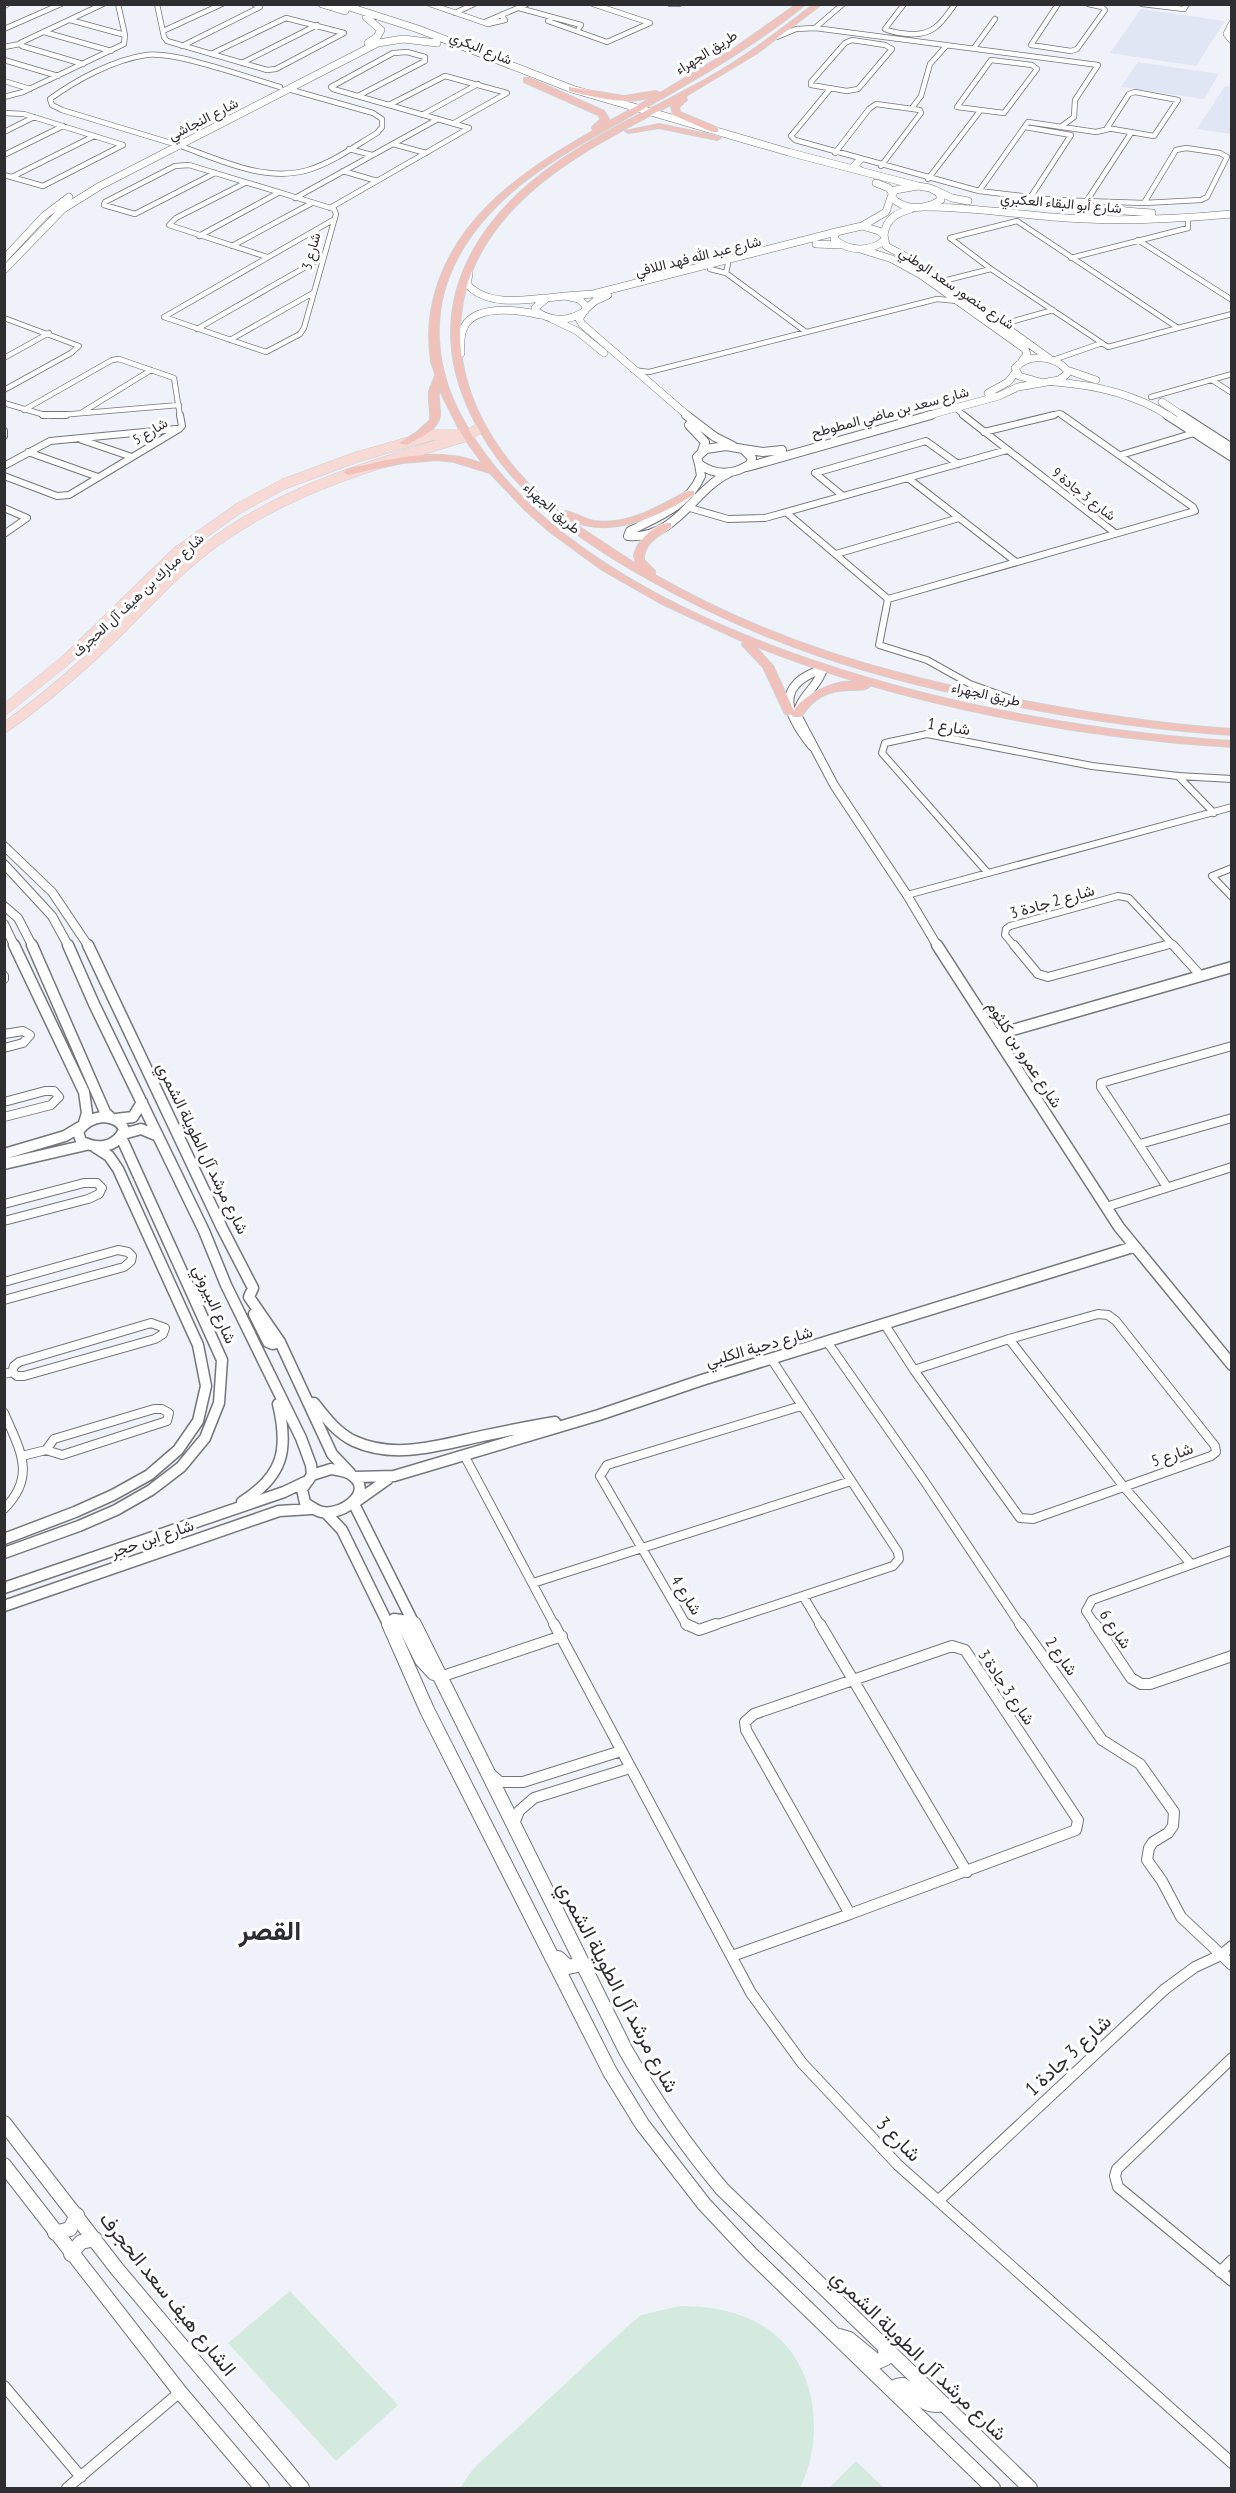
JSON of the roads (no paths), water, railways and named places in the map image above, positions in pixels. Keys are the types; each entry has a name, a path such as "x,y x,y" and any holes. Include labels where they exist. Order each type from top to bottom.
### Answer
{"highway":[{"name":"طريق الجهراء","path":"803,4 691,79 682,89 526,177 494,206 465,239 452,260 434,315 433,343 439,375 448,405 458,426 471,439 493,472 518,500 578,551 627,582 733,634 823,669 912,694 1083,728 1232,744"},
{"name":"طريق الجهراء","path":"819,4 777,37 710,80 642,112 576,148 509,209 484,240 460,288 454,315 455,362 464,392 481,427 501,459 534,497 586,538 711,611 819,653 922,684 1095,718 1191,730 1232,729"},
{"path":"572,89 611,98 641,98 710,68"},
{"path":"527,80 604,115 603,124 576,148"},
{"path":"710,80 680,101 675,110 684,118 720,136"},
{"path":"576,148 648,127 671,128 720,136"},
{"path":"404,443 433,425 435,384 439,375"},
{"path":"471,439 507,476 524,486"},
{"path":"348,472 383,463 432,456 464,459 493,472"},
{"path":"534,497 574,519 609,526 652,514 691,492"},
{"path":"667,525 644,542 638,554 639,561 650,572 686,591 711,611"},
{"path":"733,634 761,657 793,714 815,694 840,687 886,689 912,694"},
{"path":"819,653 824,660 823,669 834,667 891,680 922,684"}],"main road":[{"name":"شارع مبارك بن هيف آل الحجرف","path":"4,728 70,677 180,571 214,542 247,519 298,492 348,472 471,439 481,427"},
{"name":"شارع مبارك بن هيف آل الحجرف","path":"9,707 89,638 158,568 207,529 266,494 344,460 404,443 445,433 471,439"},
{"path":"298,492 292,487 305,476"},
{"path":"180,571 183,565 221,532 217,528 207,529"},
{"path":"9,707 17,712 28,711"}],"street":[{"path":"4,29 61,4"},
{"path":"4,46 20,44 103,4"},
{"path":"4,97 30,89 123,44 125,36 118,4"},
{"path":"158,4 165,40 195,50 273,70 344,35 342,32 286,18 211,54"},
{"path":"163,31 222,4"},
{"path":"182,46 260,7 254,4"},
{"name":"شارع البكري","path":"322,4 366,17 437,43 527,80 642,112"},
{"name":"شارع البكري","path":"340,4 418,29 543,79 642,112"},
{"path":"430,4 494,24 505,20 501,15 527,4"},
{"path":"448,10 462,4"},
{"path":"455,13 474,4"},
{"path":"550,18 548,21 605,42 615,40 644,26 622,18 626,15 593,4"},
{"path":"670,4 679,4"},
{"path":"814,28 843,4"},
{"path":"904,4 885,27 889,31 904,34 931,34 955,4"},
{"path":"1058,4 1030,43 1071,51 1077,49 1105,10 1102,7 1088,4"},
{"path":"1142,4 1177,10 1184,9 1187,4"},
{"path":"519,8 550,18 558,17 581,26 579,28"},
{"path":"805,15 805,24 814,28"},
{"name":"شارع النجاشي","path":"4,259 53,207 77,192 288,89 377,37 381,30 366,17"},
{"path":"974,48 995,19"},
{"path":"70,20 125,36"},
{"path":"242,63 317,25"},
{"path":"1231,25 1227,34 1232,40"},
{"path":"571,30 579,28 615,40"},
{"path":"777,37 796,29 814,28 875,38 974,48 1098,65 1075,100 1074,117 1058,127"},
{"path":"44,32 111,51"},
{"path":"900,40 904,34"},
{"path":"871,43 875,38"},
{"name":"شارع النجاشي","path":"4,270 63,209 116,173 129,171 280,87 387,41 412,39 437,43"},
{"path":"852,40 871,43 889,46 892,49 860,88 848,91 813,86 811,82 844,43 852,40"},
{"path":"20,44 83,64"},
{"path":"912,108 923,89 930,64 947,45"},
{"path":"1043,57 1050,48"},
{"path":"178,58 195,50"},
{"path":"185,60 203,52"},
{"path":"330,208 468,130 467,127 371,100 358,96 332,87 393,53 406,52 426,58 425,61 358,96"},
{"path":"1015,63 1021,54"},
{"path":"280,87 178,58 163,55 139,56 59,91 50,99 52,105 68,112 245,166 284,174 302,172 347,150 377,133 382,127 382,118 356,108 288,89"},
{"path":"4,60 57,76"},
{"path":"990,61 1035,66 1037,69 1006,112 999,114 980,111 959,108 957,104 990,61"},
{"path":"74,68 99,72"},
{"path":"68,71 85,79"},
{"path":"513,73 535,80 543,79"},
{"path":"389,105 445,76 506,92 507,94 454,123"},
{"path":"4,81 30,89"},
{"path":"422,114 478,84"},
{"path":"830,89 791,136 795,140 851,158 979,191 1030,198 1108,204 1144,203 1206,198 1229,154 1186,148 1176,150 1144,203"},
{"path":"979,191 1025,127 1058,127 1096,132 1109,129 1156,135 1178,100 1131,93 1107,126 1109,129"},
{"path":"356,108 371,100"},
{"path":"362,110 378,102"},
{"path":"835,153 873,106 879,103 920,110 921,113 880,166"},
{"path":"928,179 980,111"},
{"path":"47,122 68,112"},
{"path":"642,112 889,188 891,195 886,212 862,226"},
{"path":"4,113 19,113 34,117 123,145 46,185 39,186 4,175"},
{"path":"55,124 75,114"},
{"path":"4,132 34,117"},
{"path":"295,198 438,119"},
{"path":"4,155 63,126"},
{"path":"1030,198 1071,135 1058,127"},
{"path":"1086,202 1131,133"},
{"path":"12,177 94,136"},
{"path":"720,136 918,186"},
{"path":"393,144 426,153"},
{"path":"347,150 370,157"},
{"path":"813,159 839,162 851,158"},
{"path":"860,160 855,163 854,167 866,174"},
{"path":"214,173 138,213 130,214 104,205 105,202 180,165 214,173 330,208 336,211 333,220"},
{"path":"226,177 245,166"},
{"path":"233,179 253,168"},
{"path":"344,171 377,181"},
{"path":"245,183 169,223 172,227 267,257"},
{"path":"891,195 901,188 918,186"},
{"name":"شارع أبو البقاء العكبري","path":"918,186 959,200 1078,213 1161,213 1232,208"},
{"path":"860,249 876,246 884,237 885,225 893,216 940,200 941,197 935,190"},
{"path":"199,236 278,193"},
{"path":"891,195 904,206 923,207"},
{"path":"232,246 312,203"},
{"path":"1078,213 1104,211 1109,208 1108,204"},
{"path":"1117,204 1117,207 1125,211 1161,213"},
{"name":"شارع أبو البقاء العكبري","path":"923,207 968,207 1085,219 1169,219 1187,222 1232,214"},
{"path":"1169,219 1181,229"},
{"name":"شارع 3","path":"333,220 303,331 270,351 262,351 164,317 333,220"},
{"path":"1179,329 1017,221 950,238 991,269 1110,347 1179,329 1232,314"},
{"path":"1071,258 1188,228 1187,222"},
{"name":"شارع عبد الله فهد اللافي","path":"547,298 593,294 823,237 852,226 862,226"},
{"name":"شارع منصور سعد الوطني","path":"862,226 879,231 884,237 886,246 890,249 914,261 1067,370"},
{"path":"836,232 834,239 841,245"},
{"path":"1138,240 1232,300"},
{"name":"شارع عبد الله فهد اللافي","path":"552,319 570,319 607,296 728,264 817,244 860,249"},
{"name":"شارع منصور سعد الوطني","path":"860,249 896,260 940,289 1022,346 1027,354 1022,361"},
{"path":"197,329 323,257"},
{"path":"472,263 467,284 476,293 507,300 547,298"},
{"path":"726,273 728,264"},
{"path":"710,269 726,273 806,332"},
{"path":"943,281 991,269"},
{"path":"920,303 938,296 940,289"},
{"path":"230,340 313,293"},
{"path":"565,296 579,299 586,306 579,321 632,370 712,435 733,446"},
{"path":"540,315 535,308 547,298"},
{"path":"632,370 649,372 920,303 944,299 958,302"},
{"path":"1003,324 1053,310"},
{"path":"464,392 461,342 466,323 472,318 492,312 540,315 583,336 699,434 705,442 697,457 701,476 691,492 672,508 627,534 637,538 667,525 690,508 715,481 729,473"},
{"path":"4,318 76,343 79,347 4,390"},
{"path":"4,326 14,321"},
{"path":"4,358 49,333"},
{"path":"1102,343 1052,360 1035,358 1022,361 1015,368 1016,372 1024,379 1102,388 1130,396 1154,406 1232,457"},
{"path":"24,410 112,360 119,359 174,378 182,426 179,429"},
{"path":"78,414 151,370"},
{"path":"1052,382 1064,377 1067,370 1079,376 1123,386 1151,397 1232,448"},
{"path":"642,378 649,372"},
{"name":"شارع سعد بن ماضي المطوطح","path":"733,446 763,452 783,450 976,396 1001,387 1016,372"},
{"path":"1151,397 1232,374"},
{"path":"1212,380 1232,393"},
{"name":"شارع سعد بن ماضي المطوطح","path":"729,473 787,454 1041,382"},
{"path":"5,404 44,416 179,405"},
{"name":"شارع 3 جادة 9","path":"955,408 984,432 1007,450 1115,533 1195,511 1194,507 1060,413 984,432"},
{"name":"شارع 5","path":"4,466 46,442 179,429"},
{"name":"شارع 5","path":"4,476 61,496 69,495 179,429"},
{"path":"4,431 4,436"},
{"path":"1121,455 1194,433"},
{"path":"78,438 132,457"},
{"path":"843,496 815,473 926,441 958,464"},
{"path":"702,451 719,446 733,446"},
{"path":"743,449 752,458 747,467"},
{"path":"690,508 738,520 765,518 1007,450"},
{"path":"28,452 98,477"},
{"path":"699,464 711,471 729,473"},
{"path":"908,478 1016,562"},
{"path":"4,508 27,518 4,534"},
{"path":"786,513 888,599"},
{"path":"836,554 959,518"},
{"path":"888,599 1115,533"},
{"path":"888,599 879,645 927,660 970,684 1028,705"},
{"path":"793,714 801,700 823,675 823,669"},
{"name":"شارع عمرو بن كلثوم","path":"793,714 834,785 1106,1207 1133,1247 1232,1365"},
{"name":"شارع 1","path":"987,872 882,753 885,743 927,734 1070,762 1178,776 1232,779"},
{"path":"1178,776 1214,813"},
{"path":"907,895 1232,807"},
{"name":"شارع مرشد آل الطويلة الشمري","path":"4,846 37,876 68,911 85,939 222,1229 253,1288 249,1297 280,1342 332,1454 352,1475"},
{"path":"4,864 52,916 301,1438 311,1465 302,1497 311,1509 326,1513 344,1510 355,1502 361,1488 352,1475 331,1469 309,1478"},
{"path":"1232,868 1212,876 1232,897"},
{"name":"شارع 2 جادة 3","path":"1172,944 1048,977 1038,974 1005,935 1005,932 1010,926 1121,896 1129,898 1172,944 1201,976"},
{"path":"4,906 18,918 27,933 105,1112 124,1127 122,1136"},
{"path":"4,924 84,1092 87,1113 78,1137 91,1146"},
{"path":"77,965 84,962 89,963 105,996 115,1002"},
{"path":"995,1035 1232,967"},
{"path":"4,1034 23,1031 30,1035 23,1043 4,1048"},
{"path":"59,1039 68,1040 72,1036"},
{"path":"1167,1187 1101,1087 1103,1081 1232,1046"},
{"path":"4,1102 45,1091 54,1091 59,1097 51,1104 4,1117"},
{"path":"5,1160 32,1154 34,1150 29,1147 64,1136 96,1118 133,1117 142,1102"},
{"path":"1140,1144 1232,1118"},
{"path":"5,1160 70,1147 110,1145 135,1128 158,1136"},
{"name":"شارع البيروني","path":"4,1553 123,1507 169,1479 185,1463 208,1432 218,1407 223,1383 222,1360 180,1263 132,1160 123,1147 122,1136"},
{"name":"شارع البيروني","path":"4,1539 86,1508 136,1485 178,1451 204,1405 207,1385 205,1362 170,1280 118,1169 109,1156 91,1146"},
{"path":"1106,1207 1232,1167"},
{"path":"4,1204 84,1183 97,1183 102,1188 99,1194 88,1199 4,1221"},
{"name":"شارع دحية الكلبي","path":"352,1475 375,1478 394,1476 1133,1247"},
{"path":"4,1282 118,1250 125,1251 132,1256 131,1261 124,1267 4,1300"},
{"path":"164,1267 172,1268 180,1263"},
{"path":"170,1280 176,1275 185,1276"},
{"path":"233,1299 250,1307 270,1344 280,1342"},
{"name":"شارع 5","path":"885,1325 914,1370 1020,1518 1033,1520 1211,1456 1216,1452 1215,1446 1116,1321 1108,1315 1098,1314 1009,1339 914,1370"},
{"path":"151,1323 165,1328 163,1334 155,1339 24,1376 8,1373 19,1362 151,1323"},
{"path":"1009,1339 1124,1487 1191,1564"},
{"name":"شارع 2","path":"828,1343 923,1479 1050,1670 1102,1740 1140,1764 1174,1812 1173,1826 1168,1833 1153,1842 1149,1848 1147,1860 1162,1881 1180,1917 1232,1965"},
{"name":"شارع 4","path":"772,1360 898,1552 899,1559 893,1566 699,1630 687,1626 600,1476 603,1469 607,1465 801,1406"},
{"path":"226,1511 249,1498 263,1486 279,1464 285,1449 283,1424 272,1380"},
{"path":"301,1386 324,1416 345,1436 382,1449 408,1451 599,1414"},
{"path":"22,1456 46,1450 62,1455 160,1425 167,1421 169,1413 158,1408 143,1412 54,1439 46,1450"},
{"path":"4,1509 16,1498 24,1483 25,1474 22,1456 5,1415"},
{"name":"شارع 3","path":"464,1455 751,1993 802,2063 890,2157 1232,2463"},
{"name":"شارع دحية الكلبي","path":"355,1502 374,1487 394,1476"},
{"name":"شارع ابن حجر","path":"4,1588 284,1492 309,1478"},
{"path":"533,1583 851,1481"},
{"name":"شارع مرشد آل الطويلة الشمري","path":"355,1502 582,1964 652,2096 687,2148 722,2189 763,2231 1030,2488"},
{"name":"شارع ابن حجر","path":"4,1606 279,1511 311,1509"},
{"path":"326,1513 342,1530 389,1624 427,1710 610,2072 642,2124 704,2204 751,2254 993,2488"},
{"name":"شارع 6","path":"1232,1550 1092,1600 1088,1605 1087,1614 1131,1678 1141,1684 1150,1684 1232,1656"},
{"path":"803,1596 967,1872"},
{"path":"389,1624 394,1619 402,1620 422,1660 440,1677 562,1635"},
{"name":"شارع 3 جادة 3","path":"732,1956 850,1914 967,1872 1076,1830 1078,1820 965,1650 961,1648 952,1646 754,1714 745,1722 745,1726 850,1914"},
{"path":"488,1773 500,1782 523,1782 621,1750"},
{"path":"514,1825 519,1811 534,1798 630,1768"},
{"path":"537,1925 549,1938 561,1965 574,1968 582,1964"},
{"name":"شارع 3 جادة 1","path":"938,2201 1166,1989 1202,1962 1221,1955 1232,1946"},
{"path":"1232,2058 1117,2169 1114,2176 1118,2187 1232,2281"},
{"name":"الشارع هيف سعد الحجرف","path":"4,2123 170,2334 302,2488"},
{"path":"4,2165 180,2392 262,2488"},
{"path":"55,2233 70,2229 74,2225 76,2215"},
{"path":"71,2254 78,2243 95,2239"},
{"path":"1220,2272 1232,2260"},
{"path":"836,2336 849,2339 878,2362 886,2358 885,2349"},
{"path":"893,2391 897,2386 903,2385 928,2406 942,2404"},
{"path":"4,2386 81,2477"},
{"path":"68,2488 180,2392"}],"district":[{"name":"القصر","path":"270,1930"}]}
